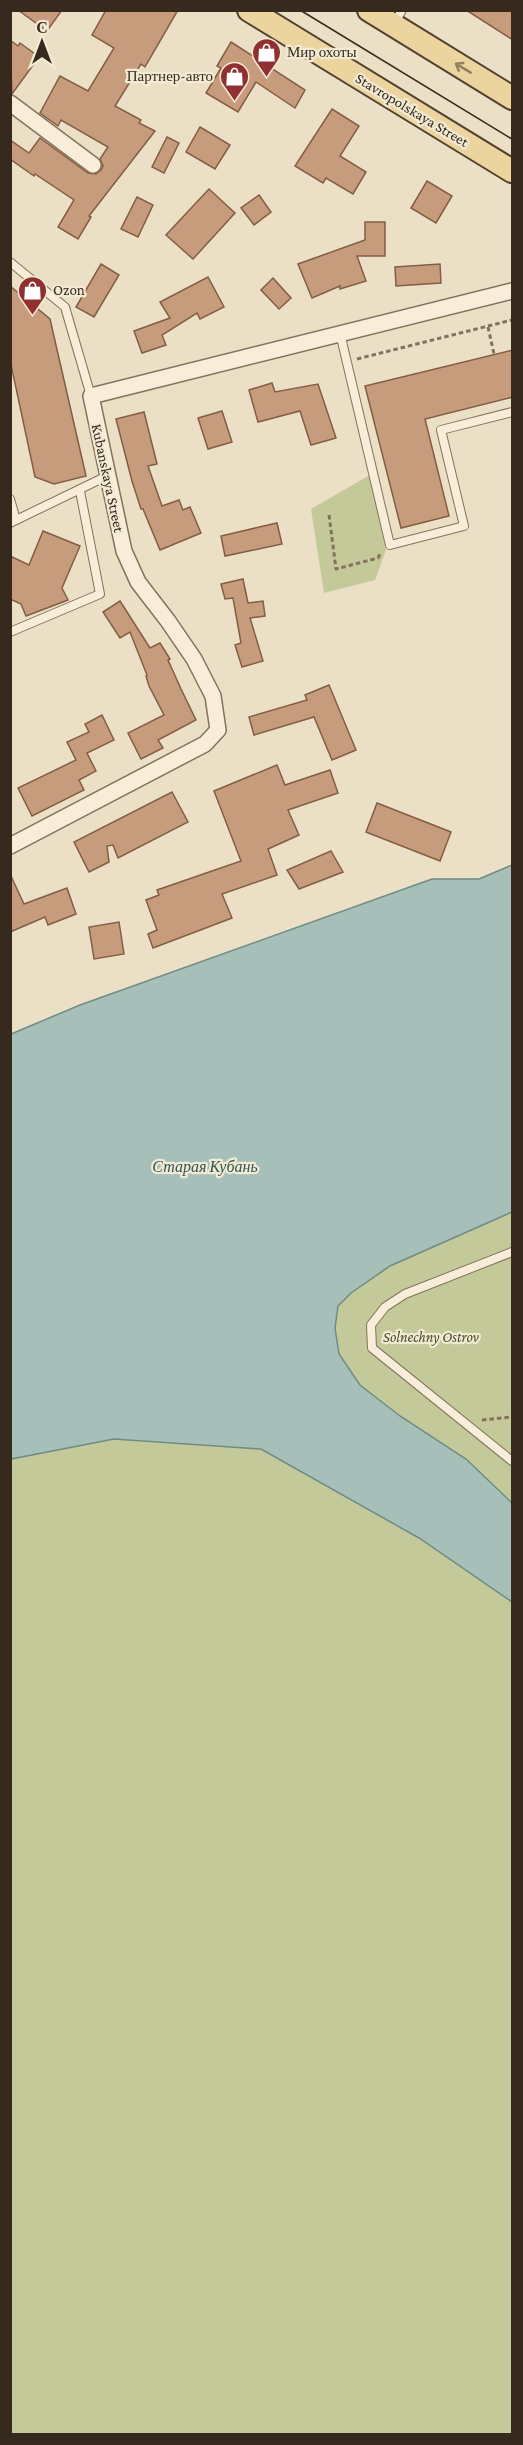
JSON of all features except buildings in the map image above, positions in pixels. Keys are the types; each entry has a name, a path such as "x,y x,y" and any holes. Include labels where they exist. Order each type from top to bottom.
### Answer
{"main road":[{"name":"Stavropolskaya Street","path":"249,10 513,171"},
{"path":"369,10 397,18 513,98"}],"street":[{"path":"10,103 93,165"},
{"path":"91,396 513,291"},
{"name":"Kubanskaya Street","path":"10,846 205,744 218,730 213,696 194,659 138,582 124,551 106,476 91,396"}],"lane":[{"path":"10,262 64,306 91,396"},
{"path":"340,333 390,545 464,526 441,430 513,412"},
{"path":"10,499 13,521 80,491 106,476"},
{"path":"12,629 100,594 80,491"},
{"path":"513,1252 405,1293 384,1307 371,1325 372,1348 513,1461"}],"path":[{"path":"347,362 513,320"},
{"path":"489,327 494,354"},
{"path":"329,516 336,569 378,558"},
{"path":"462,1422 513,1417"}],"green space":[{"path":"370,475 386,550 375,580 324,593 311,509"},
{"name":"Solnechny Ostrov","path":"512,1212 512,1503 360,1385 339,1354 335,1328 338,1306 351,1293 390,1266"},
{"path":"114,1439 261,1449 419,1538 512,1602 512,2434 11,2434 11,1459"}],"water":[{"name":"Старая Кубань","path":"512,865 512,1212 390,1266 351,1293 338,1306 335,1328 339,1354 360,1385 400,1416 466,1459 512,1503 512,1602 419,1538 261,1449 114,1439 11,1459 11,1034 80,1005 432,879 479,879"}],"tram line":[{"path":"300,10 512,139"}],"place":[{"name":"Мир охоты","path":"266,78"},
{"name":"Партнер-авто","path":"234,102"},
{"name":"Ozon","path":"32,316"}]}
